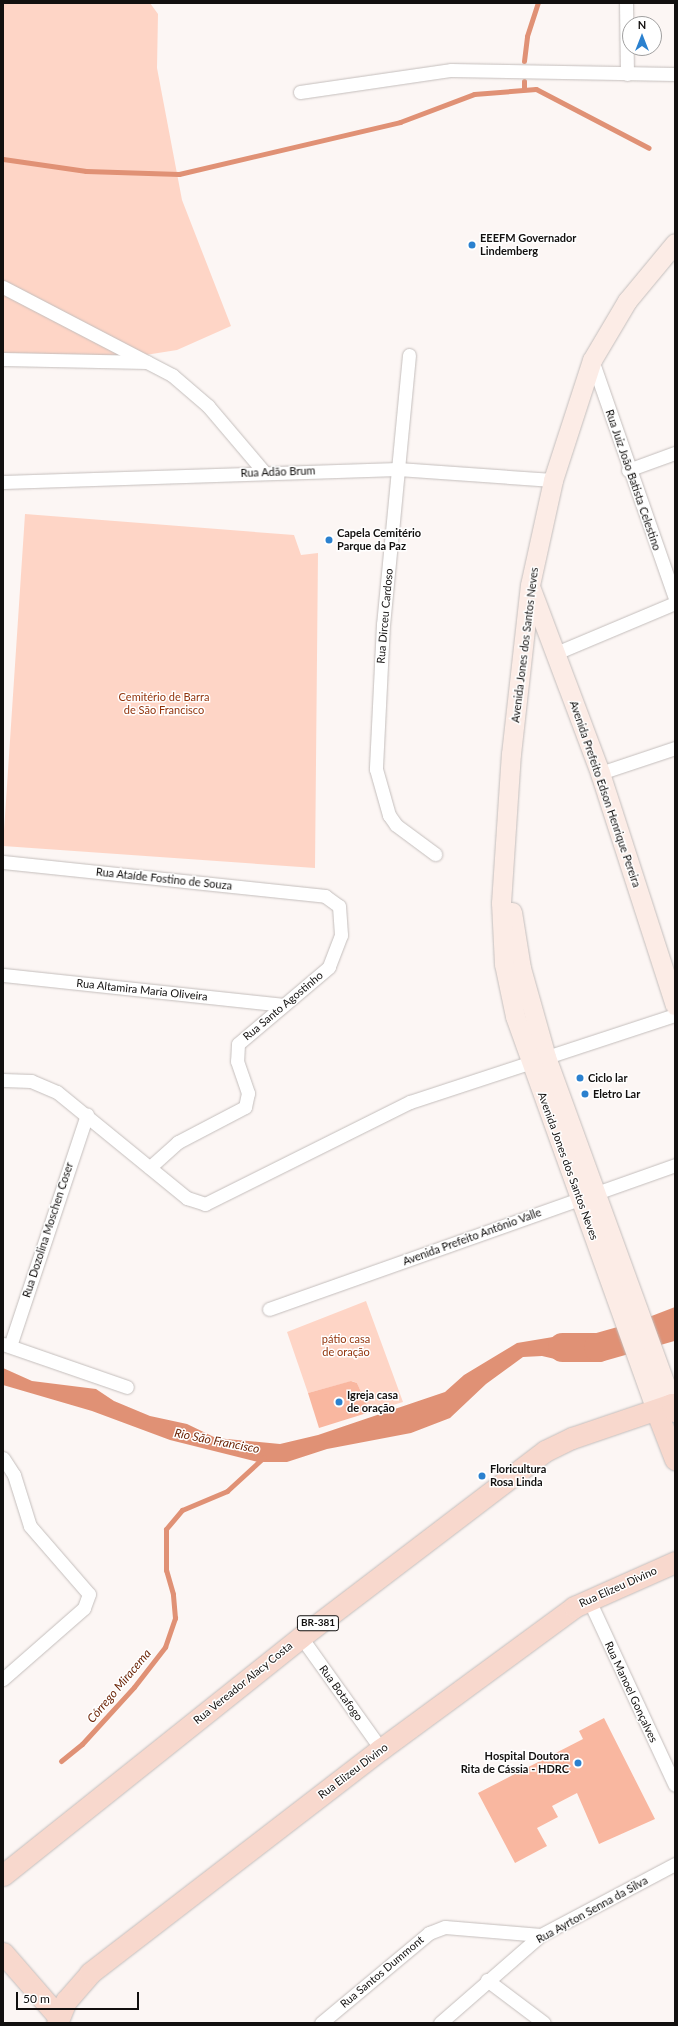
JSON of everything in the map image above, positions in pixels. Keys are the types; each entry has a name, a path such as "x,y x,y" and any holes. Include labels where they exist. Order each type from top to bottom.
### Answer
{"main road":[{"name":"Avenida Jones dos Santos Neves","path":"675,244 627,301 592,360 553,480 530,585 511,754 504,865 538,1059 646,1357 668,1408 675,1459"},
{"name":"Avenida Prefeito Edson Henrique Pereira","path":"530,585 600,772 675,1005"},
{"name":"Rua Vereador Alacy Costa","path":"3,1875 301,1637 545,1451 572,1438 668,1408"},
{"name":"Rua Elizeu Divino","path":"57,2020 75,1988 90,1972 381,1749 588,1598 675,1562"},
{"path":"3,1953 57,2020"}],"street":[{"path":"626,3 627,74"},
{"path":"300,92 451,70 675,74"},
{"path":"3,287 150,362 190,389 264,472"},
{"name":"Rua Dirceu Cardoso","path":"409,355 383,624 376,769 389,815 396,825 435,854"},
{"path":"3,359 150,362"},
{"name":"Rua Juiz João Batista Celestino","path":"592,360 628,470 675,598"},
{"path":"628,470 675,453"},
{"name":"Rua Adão Brum","path":"3,482 264,472 398,469 553,480"},
{"path":"556,652 675,603"},
{"path":"600,772 675,748"},
{"name":"Rua Ataíde Fostino de Souza","path":"3,862 325,896"},
{"name":"Rua Santo Agostinho","path":"150,1167 178,1142 245,1107 248,1093 237,1061 238,1044 282,1005 321,976 334,959 342,917 338,906 325,896"},
{"name":"Rua Altamira Maria Oliveira","path":"3,975 282,1005"},
{"path":"3,983 28,978"},
{"path":"3,1080 25,1080 43,1085 87,1114 192,1201 213,1202 300,1154 410,1102 675,1014"},
{"name":"Rua Dozolina Moschen Coser","path":"6,1345 87,1114"},
{"name":"Avenida Prefeito Antônio Valle","path":"270,1309 675,1165"},
{"path":"6,1345 127,1387"},
{"path":"3,1458 14,1475 30,1526 88,1589 84,1608 3,1679"},
{"name":"Rua Manoel Gonçalves","path":"588,1598 675,1785"},
{"name":"Rua Botafogo","path":"301,1637 381,1749"},
{"name":"Rua Ayrton Senna da Silva","path":"440,2023 487,1980 541,1935 675,1864"},
{"name":"Rua Santos Dummont","path":"321,2023 434,1931 454,1926 489,1933 541,1935"},
{"path":"487,1980 544,2023"}],"green space":[{"path":"3,3 150,3 158,14 157,68 182,200 231,326 177,350 139,356 3,353"},
{"name":"Cemitério de Barra de São Francisco","path":"25,514 294,535 301,555 318,553 315,868 3,846"},
{"name":"pátio casa de oração","path":"366,1301 403,1402 370,1412 357,1383 352,1381 308,1393 287,1332"}],"water":[{"path":"675,1307 675,1337 658,1343 649,1317"},
{"path":"598,1335 604,1350 568,1362 542,1356 523,1357 486,1384 450,1418 411,1433 327,1449 287,1462 258,1462 170,1440 92,1411 3,1385 3,1368 32,1381 96,1389 114,1401 150,1416 187,1424 216,1438 280,1444 318,1435 445,1392 464,1375 517,1343 553,1337 572,1344"}],"building":[{"name":"Igreja casa de oração","path":"351,1381 357,1383 370,1412 319,1428 308,1393"},
{"path":"604,1718 655,1819 599,1844 577,1793 552,1806 558,1817 537,1828 547,1846 515,1863 478,1793 583,1739 579,1731"}],"waterway":[{"path":"524,61 527,36 538,3"},
{"path":"524,81 524,89"},
{"path":"3,159 86,171 179,174 400,122 474,94 536,89 649,148"},
{"name":"Rio São Francisco","path":"562,1347 598,1347 675,1325"},
{"name":"Córrego Miracema","path":"61,1761 82,1744 134,1687 165,1647 175,1618 173,1594 166,1570 166,1529 182,1510 227,1491 264,1457"}],"place":[{"name":"EEEFM Governador Lindemberg","path":"472,245"},
{"name":"Capela Cemitério Parque da Paz","path":"329,540"},
{"name":"Ciclo lar","path":"580,1078"},
{"name":"Eletro Lar","path":"585,1094"},
{"name":"Igreja casa de oração","path":"339,1402"},
{"name":"Floricultura Rosa Linda","path":"482,1476"},
{"name":"Hospital Doutora Rita de Cássia - HDRC","path":"578,1763"}]}
